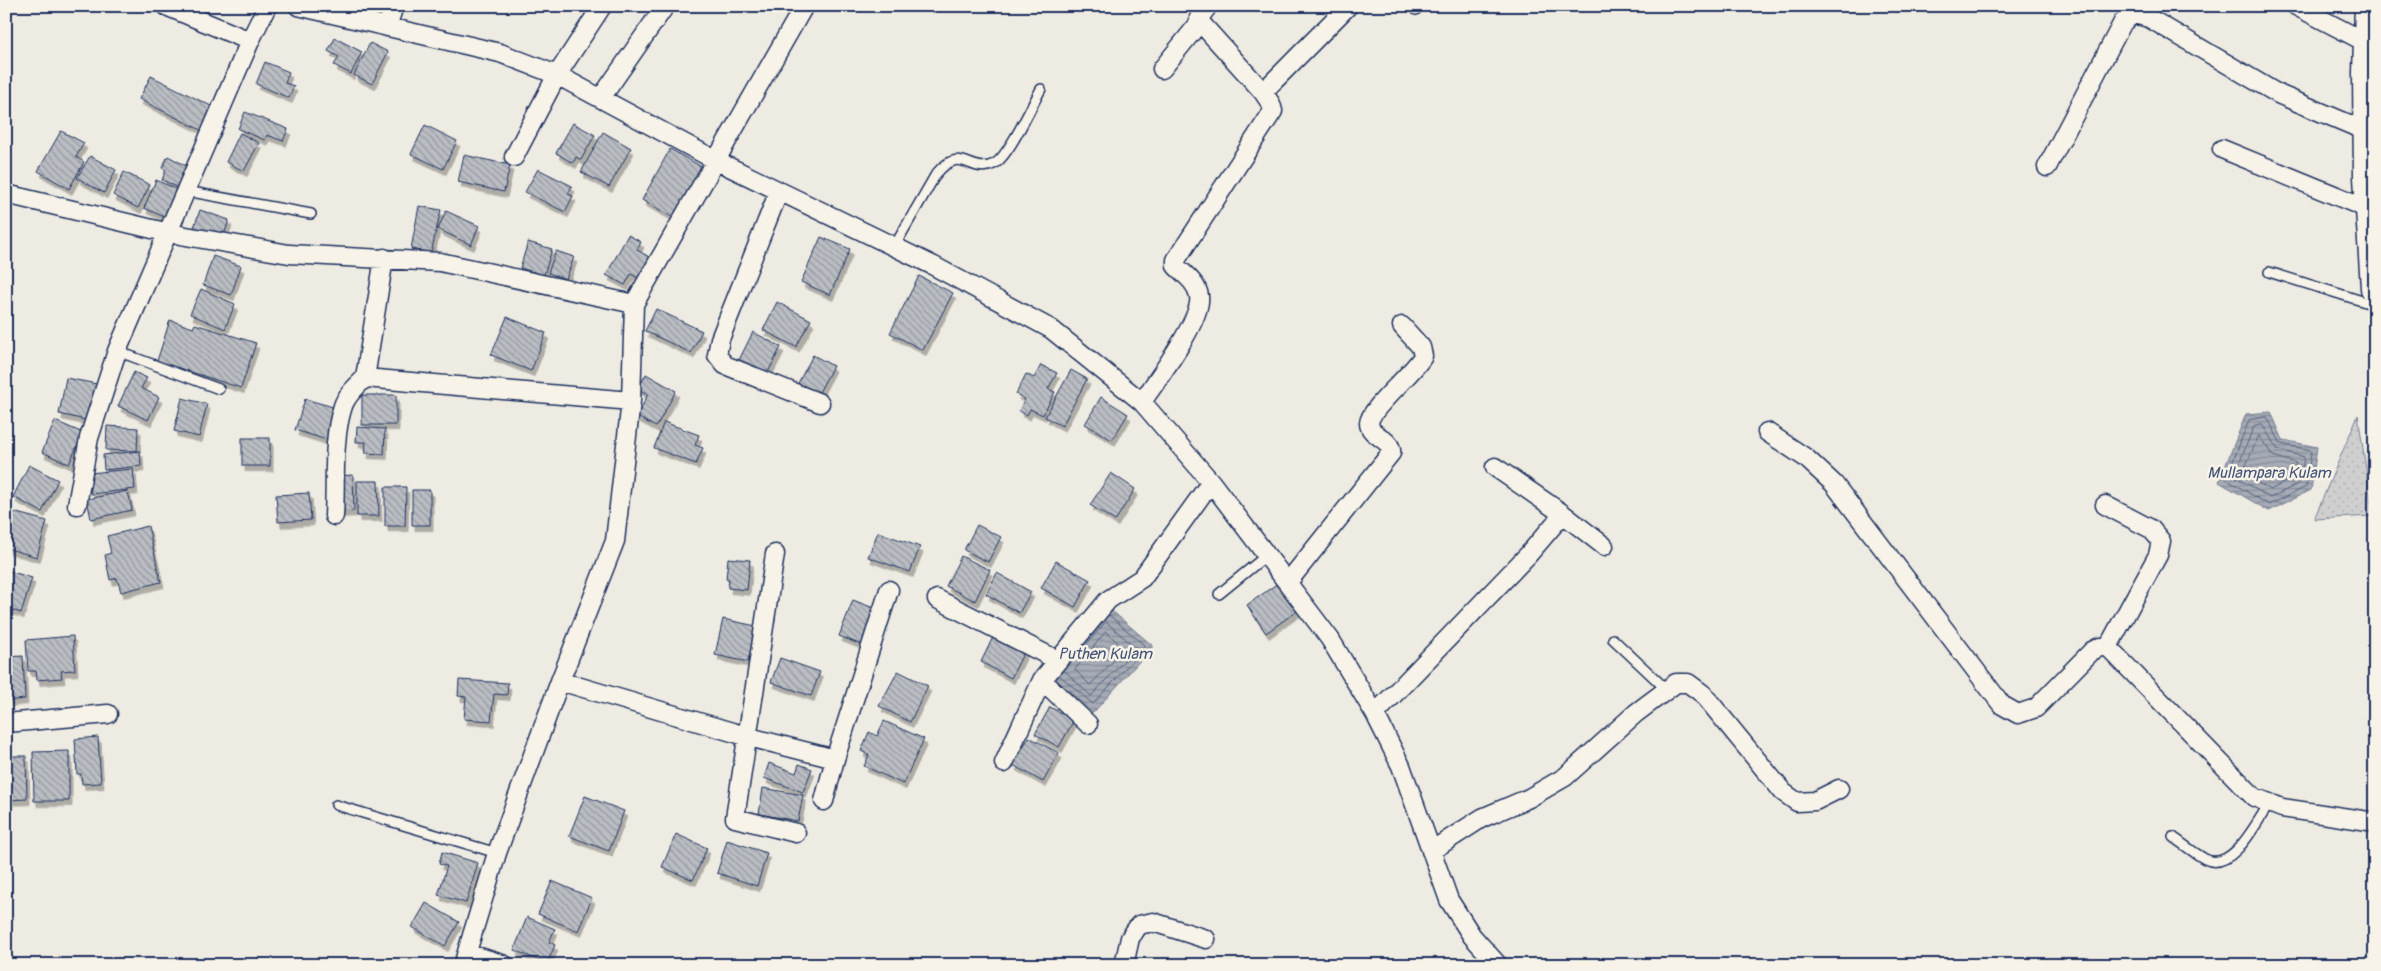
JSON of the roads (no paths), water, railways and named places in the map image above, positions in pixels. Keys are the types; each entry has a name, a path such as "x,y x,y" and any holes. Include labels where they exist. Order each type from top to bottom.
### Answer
{"main road":[{"path":"2370,6 2367,73 2368,132 2375,288"}],"street":[{"path":"166,6 250,41"},
{"path":"77,505 89,438 117,351 250,41 267,6"},
{"path":"298,6 500,53 557,75 717,161 894,247 1051,328 1142,402 1210,482 1330,639 1375,714 1401,766 1449,900 1472,936 1498,965"},
{"path":"387,27 394,6"},
{"path":"514,157 557,75 602,6"},
{"path":"601,98 665,6"},
{"path":"505,965 465,959 497,853 560,682 615,541 630,401 634,304 804,6"},
{"path":"1162,69 1200,22 1199,18 1208,6"},
{"path":"1263,92 1348,6"},
{"path":"2296,6 2369,44"},
{"path":"2047,167 2123,22 2134,14 2149,18 2278,94 2368,132"},
{"path":"1142,402 1198,314 1200,297 1195,284 1176,266 1176,260 1273,111 1263,92 1200,22"},
{"path":"2222,149 2371,210"},
{"path":"779,191 720,339 717,355 725,365 820,404"},
{"path":"6,194 169,232 289,254 440,262 634,304"},
{"path":"334,516 337,436 344,405 352,390 365,378 384,258"},
{"path":"1288,582 1391,453 1389,445 1372,430 1369,424 1370,419 1418,366 1424,356 1421,347 1402,326"},
{"path":"365,378 630,401"},
{"path":"1767,432 1806,458 1834,484 2002,705 2018,714 2036,708 2092,651 2100,646 2108,647 2254,797 2269,804 2375,822"},
{"path":"1495,467 1563,514 1604,546"},
{"path":"1004,763 1042,680 1108,600 1142,578 1210,482"},
{"path":"2105,505 2150,530 2161,541 2158,555 2108,647"},
{"path":"1375,714 1528,555 1563,514"},
{"path":"775,554 749,737 735,818 796,833"},
{"path":"824,801 889,590"},
{"path":"937,599 1058,660"},
{"path":"1042,680 1088,724"},
{"path":"560,682 749,737 836,759"},
{"path":"1431,851 1482,818 1529,798 1565,777 1666,689 1676,683 1688,683 1703,694 1783,792 1797,802 1815,801 1839,789"},
{"path":"6,722 108,714"},
{"path":"1124,965 1130,938 1139,926 1152,922 1206,939"}],"lane":[{"path":"894,247 936,174 944,164 957,159 984,167 995,164 1006,153 1041,89"},
{"path":"186,191 311,214"},
{"path":"2269,272 2375,305"},
{"path":"117,351 219,389"},
{"path":"1219,594 1267,555"},
{"path":"1613,639 1666,689"},
{"path":"2173,837 2206,860 2221,862 2235,854 2269,804"},
{"path":"336,805 497,853"}],"water":[{"name":"Mullampara Kulam","path":"2271,412 2283,440 2317,447 2311,490 2269,511 2219,482 2246,414"},
{"name":"Puthen Kulam","path":"1105,605 1153,646 1093,713 1049,673"}]}
